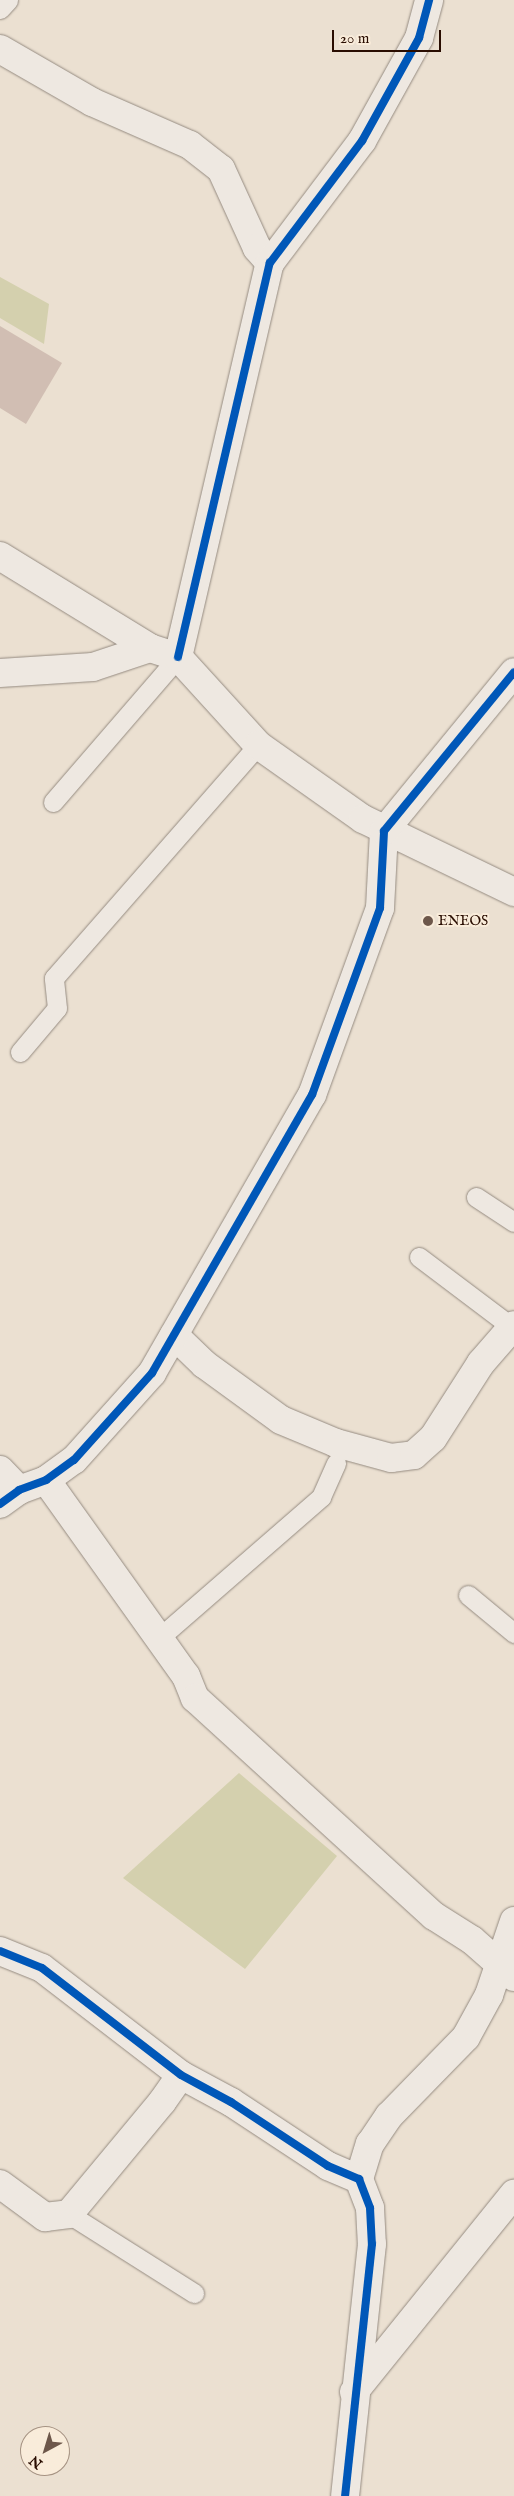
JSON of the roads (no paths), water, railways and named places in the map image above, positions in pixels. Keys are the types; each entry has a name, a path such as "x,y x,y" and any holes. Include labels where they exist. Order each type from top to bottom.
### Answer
{"street":[{"path":"178,657 270,263 362,141 420,38 430,0"},
{"path":"0,49 92,102 190,145 221,169 257,248 270,263"},
{"path":"0,556 150,648 178,657 258,745 363,820 514,892"},
{"path":"0,672 93,667 150,648"},
{"path":"0,1470 10,1497 46,1480 74,1460 152,1373 312,1095 380,908 384,830 514,672"},
{"path":"174,1335 218,1375 282,1420 336,1443 391,1458 414,1455 433,1438 481,1363 513,1326"},
{"path":"46,1480 186,1676 195,1698 434,1916 472,1940 507,1971"},
{"path":"344,2496 354,2392 372,2244 370,2208 359,2179 370,2144 389,2116 466,2037 489,1995 507,1971 514,1920"},
{"path":"0,1951 42,1968 181,2075 231,2102 328,2166 359,2179"},
{"path":"0,2184 46,2217 69,2214 162,2102 181,2075"},
{"path":"354,2392 514,2194"}],"lane":[{"path":"0,8 8,0"},
{"path":"53,802 178,657"},
{"path":"20,1052 57,1008 54,978 258,745"},
{"path":"476,1197 514,1222"},
{"path":"419,1257 513,1326"},
{"path":"159,1638 321,1497 336,1463"},
{"path":"468,1595 514,1633"},
{"path":"69,2214 194,2292"}],"place":[{"name":"ENEOS","path":"428,921"}]}
